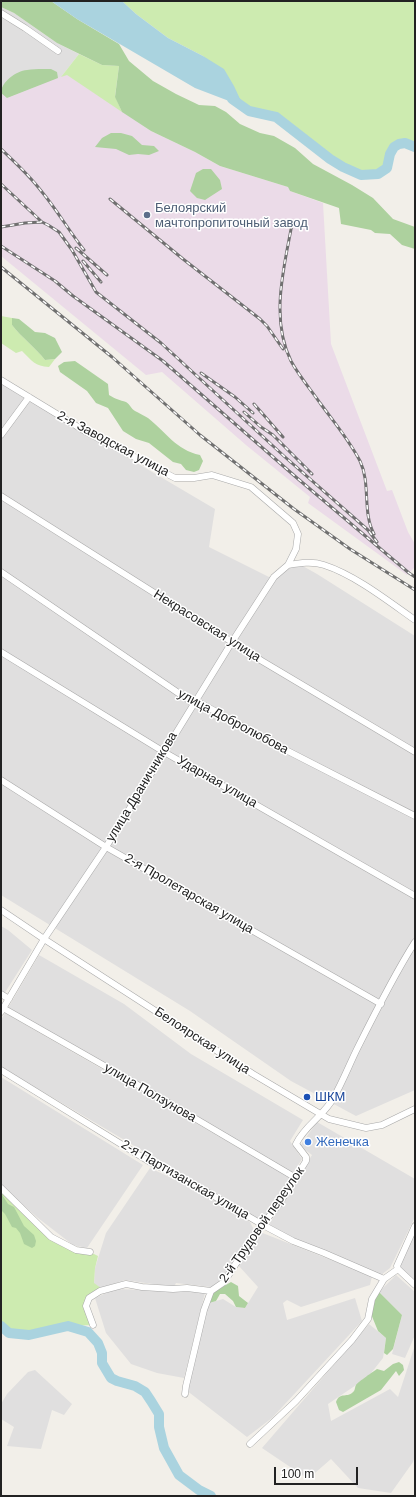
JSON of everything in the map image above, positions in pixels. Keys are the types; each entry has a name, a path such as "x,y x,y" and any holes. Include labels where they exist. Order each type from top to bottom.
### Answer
{"street":[{"path":"1,13 58,51"},
{"name":"2-я Заводская улица","path":"1,380 88,433 175,478 194,478 212,475 250,487 293,523 298,534 296,549 288,565"},
{"path":"1,435 29,397"},
{"name":"Некрасовская улица","path":"1,496 275,669 415,752"},
{"path":"288,565 304,562 324,564 368,587 415,620"},
{"name":"улица Драничникова","path":"2,1010 44,939 106,847 193,703 232,642 274,577 288,565"},
{"name":"улица Добролюбова","path":"1,572 193,703 202,704 282,748 415,816"},
{"name":"Ударная улица","path":"1,652 164,752 415,896"},
{"name":"2-я Пролетарская улица","path":"1,780 106,847 381,1004"},
{"name":"Белоярская улица","path":"1,910 253,1074 321,1115 340,1122 366,1128 382,1125 415,1108"},
{"name":"2-й Трудовой переулок","path":"185,1394 204,1310 211,1291 224,1282 255,1234 296,1178 306,1161 306,1157 296,1144 305,1129 321,1115 333,1098 381,1004 415,942"},
{"path":"1,994 9,999"},
{"name":"улица Ползунова","path":"2,1010 152,1093 296,1178"},
{"name":"2-я Партизанская улица","path":"1,1070 150,1162 207,1192 263,1225 293,1241 384,1279"},
{"path":"1,1188 52,1237 76,1250 90,1252"},
{"path":"415,1226 397,1266 398,1269 415,1285"},
{"path":"250,1444 296,1401 352,1340 368,1319 372,1299 384,1279 398,1269"},
{"path":"94,1325 86,1306 89,1298 100,1291 126,1284 211,1291"}],"shaded area":[{"path":"1,7 14,13 57,43 79,54 61,77 7,98 1,93"},
{"name":"Белоярский мачтопропиточный завод","path":"67,74 151,131 220,166 288,187 290,191 323,203 331,344 387,491 392,490 408,532 415,544 415,567 407,575 308,503 310,497 246,445 162,372 146,375 1,256 1,93 7,98"},
{"path":"1,383 215,509 209,547 269,577 292,560 317,574 415,636 415,1090 356,1116 291,1081 190,1011 1,895"},
{"path":"1,926 32,950 4,994 1,992"},
{"path":"39,955 124,1004 191,1054 303,1120 290,1141 302,1159 293,1173 8,1008"},
{"path":"5,1013 291,1178 263,1222 1,1067 1,1020"},
{"path":"1,1077 143,1165 87,1248 73,1245 38,1218 1,1185"},
{"path":"317,1122 415,1179 415,1217 390,1268 381,1275 298,1241 268,1226 312,1155 300,1146"},
{"path":"150,1168 197,1190 250,1222 254,1230 223,1278 211,1287 176,1283 174,1287 125,1280 101,1288 94,1284 95,1268 106,1233"},
{"path":"260,1232 372,1276 370,1285 301,1307 287,1300 283,1303 287,1320 355,1298 362,1321 272,1418 247,1437 186,1390 209,1303 223,1299 236,1307 245,1308 258,1287 238,1265"},
{"path":"415,1232 415,1282 399,1268"},
{"path":"396,1275 415,1292 415,1335 405,1358 392,1354 402,1315 379,1292"},
{"path":"115,1289 190,1290 205,1293 184,1378 157,1373 131,1364 106,1333 95,1298"},
{"path":"369,1324 386,1338 383,1358 368,1377 328,1404 331,1421 390,1389 398,1397 415,1345 415,1456 413,1462 391,1493 358,1488 331,1459 308,1479 262,1448"},
{"path":"35,1370 72,1404 64,1415 52,1410 41,1449 7,1446 14,1427 1,1419 1,1404 7,1394 28,1372"}],"green space":[{"path":"1,1 51,1 77,19 119,44 129,61 153,81 199,105 215,106 226,112 240,124 260,133 274,136 295,148 313,164 373,198 393,219 415,227 415,249 402,245 390,234 375,233 371,230 341,224 339,208 290,191 288,187 220,166 151,131 122,112 115,97 119,66 102,65 57,43 14,13 1,7"},
{"path":"122,1 415,1 415,147 405,144 398,144 394,147 385,170 379,174 363,175 342,167 318,151 277,118 242,106 241,101 203,56 168,38 136,14"},
{"path":"79,54 102,65 119,66 115,96 122,112 67,75 61,77"},
{"path":"33,69 51,69 57,72 58,78 7,98 1,93 6,81 18,72"},
{"path":"111,133 121,133 132,136 142,145 154,146 159,151 149,155 129,155 116,149 95,147 102,138"},
{"path":"203,169 211,169 220,180 222,189 205,200 197,198 190,191 196,173"},
{"path":"1,316 12,318 12,325 45,360 55,359 49,367 37,364 22,351 16,353 1,343"},
{"path":"12,318 19,319 35,332 45,333 55,338 62,352 55,359 45,360 12,325"},
{"path":"75,361 108,384 109,395 126,402 134,410 148,418 184,449 200,455 203,461 199,470 194,472 186,470 181,464 173,462 149,443 136,439 123,431 108,408 96,403 87,391 60,372 58,366 64,362"},
{"path":"1,1188 51,1237 76,1250 90,1252 98,1256 95,1268 94,1283 101,1288 86,1306 93,1325 68,1326 29,1335 9,1333 1,1326"},
{"path":"1,1193 8,1204 14,1207 24,1226 34,1235 36,1241 35,1246 32,1248 24,1244 20,1233 16,1228 12,1227 1,1210"},
{"path":"231,1282 238,1286 239,1296 248,1303 245,1308 236,1307 233,1301 225,1294 220,1294 216,1301 209,1303 214,1292"},
{"path":"379,1292 402,1315 393,1349 387,1355 384,1353 386,1338 378,1331 371,1314 376,1296"},
{"path":"399,1362 403,1365 404,1370 399,1376 396,1371 381,1390 343,1412 339,1410 336,1402 340,1397 352,1393 357,1384 377,1369 384,1371 393,1364"}],"water":[{"path":"51,1 122,1 136,14 168,38 203,56 224,69 234,86 242,106 195,88 77,19"}],"waterway":[{"path":"232,99 249,111 276,117 330,159 361,175 378,174 387,168 390,154 394,147 399,144 405,143 415,147"},
{"path":"1,1326 9,1333 29,1335 68,1326 88,1332 98,1343 102,1353 102,1363 111,1378 135,1386 145,1392 151,1401 159,1414 159,1427 164,1448 179,1475 199,1490 211,1496"}],"railway":[{"path":"1,149 37,186 84,250"},
{"path":"1,184 42,222"},
{"path":"110,199 183,259 260,319 267,326 283,349"},
{"path":"1,227 42,222 59,232 72,250 96,292 161,343 285,457 368,530 377,542"},
{"path":"292,224 283,275 280,310 281,328 285,345 291,361 298,372 346,438 360,461 365,479 368,517 374,534"},
{"path":"1,246 55,281 73,296 163,361 297,478 415,577"},
{"path":"76,248 107,275"},
{"path":"83,261 101,282"},
{"path":"1,267 112,357 200,435 294,509 350,549 415,590"},
{"path":"201,373 235,397 253,413"},
{"path":"254,404 283,437"},
{"path":"244,412 273,435 312,474"}],"place":[{"name":"Белоярский мачтопропиточный завод","path":"147,215"},
{"name":"ШКМ","path":"307,1097"},
{"name":"Женечка","path":"308,1142"}]}
